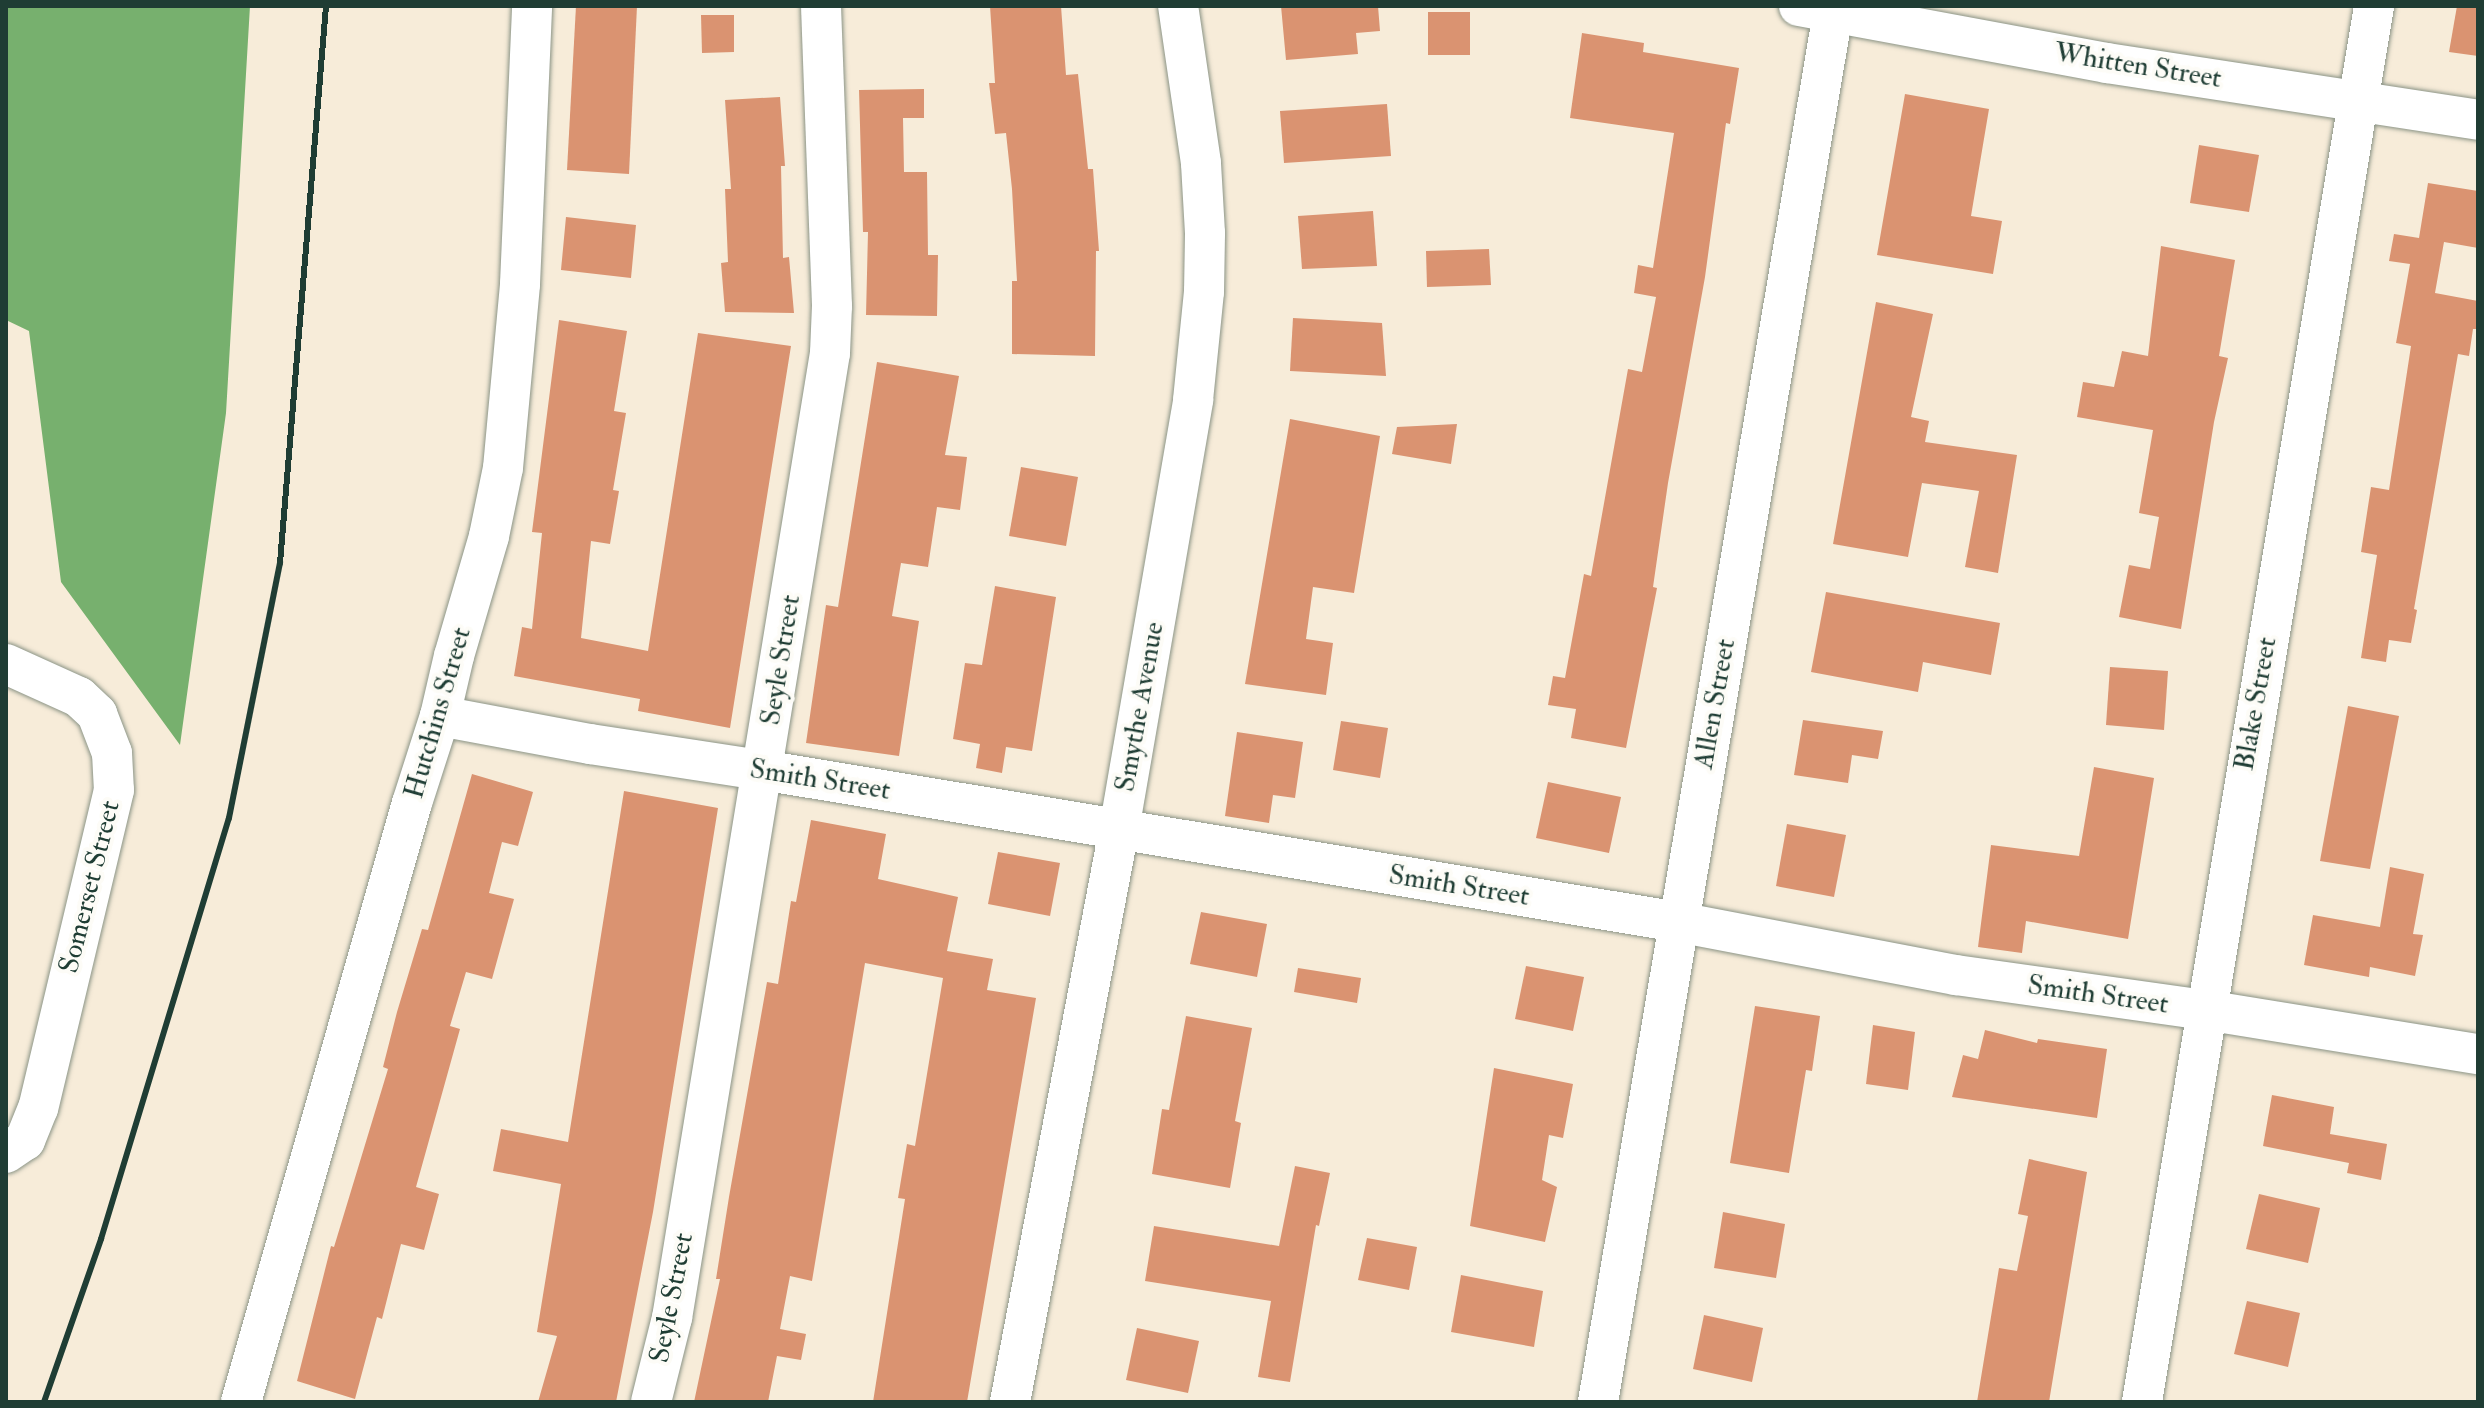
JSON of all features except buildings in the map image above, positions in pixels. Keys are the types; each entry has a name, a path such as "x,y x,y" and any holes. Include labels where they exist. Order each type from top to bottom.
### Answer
{"street":[{"name":"Hutchins Street","path":"241,1402 412,803 440,716 489,536 503,468 520,284 532,6"},
{"name":"Seyle Street","path":"651,1402 672,1318 830,353 832,306 821,6"},
{"name":"Smythe Avenue","path":"1010,1402 1119,830 1193,400 1204,292 1201,163 1178,6"},
{"name":"Blake Street","path":"2142,1402 2374,6"},
{"name":"Whitten Street","path":"1822,8 2107,63 2478,120"},
{"name":"Allen Street","path":"1598,1402 1678,922 1822,8"},
{"name":"Somerset Street","path":"6,664 79,697 97,714 112,753 114,790 38,1108 25,1140 6,1153"},
{"name":"Smith Street","path":"440,716 590,744 1678,922 1956,975 2205,1010 2478,1054"}],"green space":[{"path":"6,6 250,6 226,413 180,745 61,582 29,331 6,320"}],"railway":[{"path":"44,1402 101,1239 229,818 280,563 326,6"}]}
